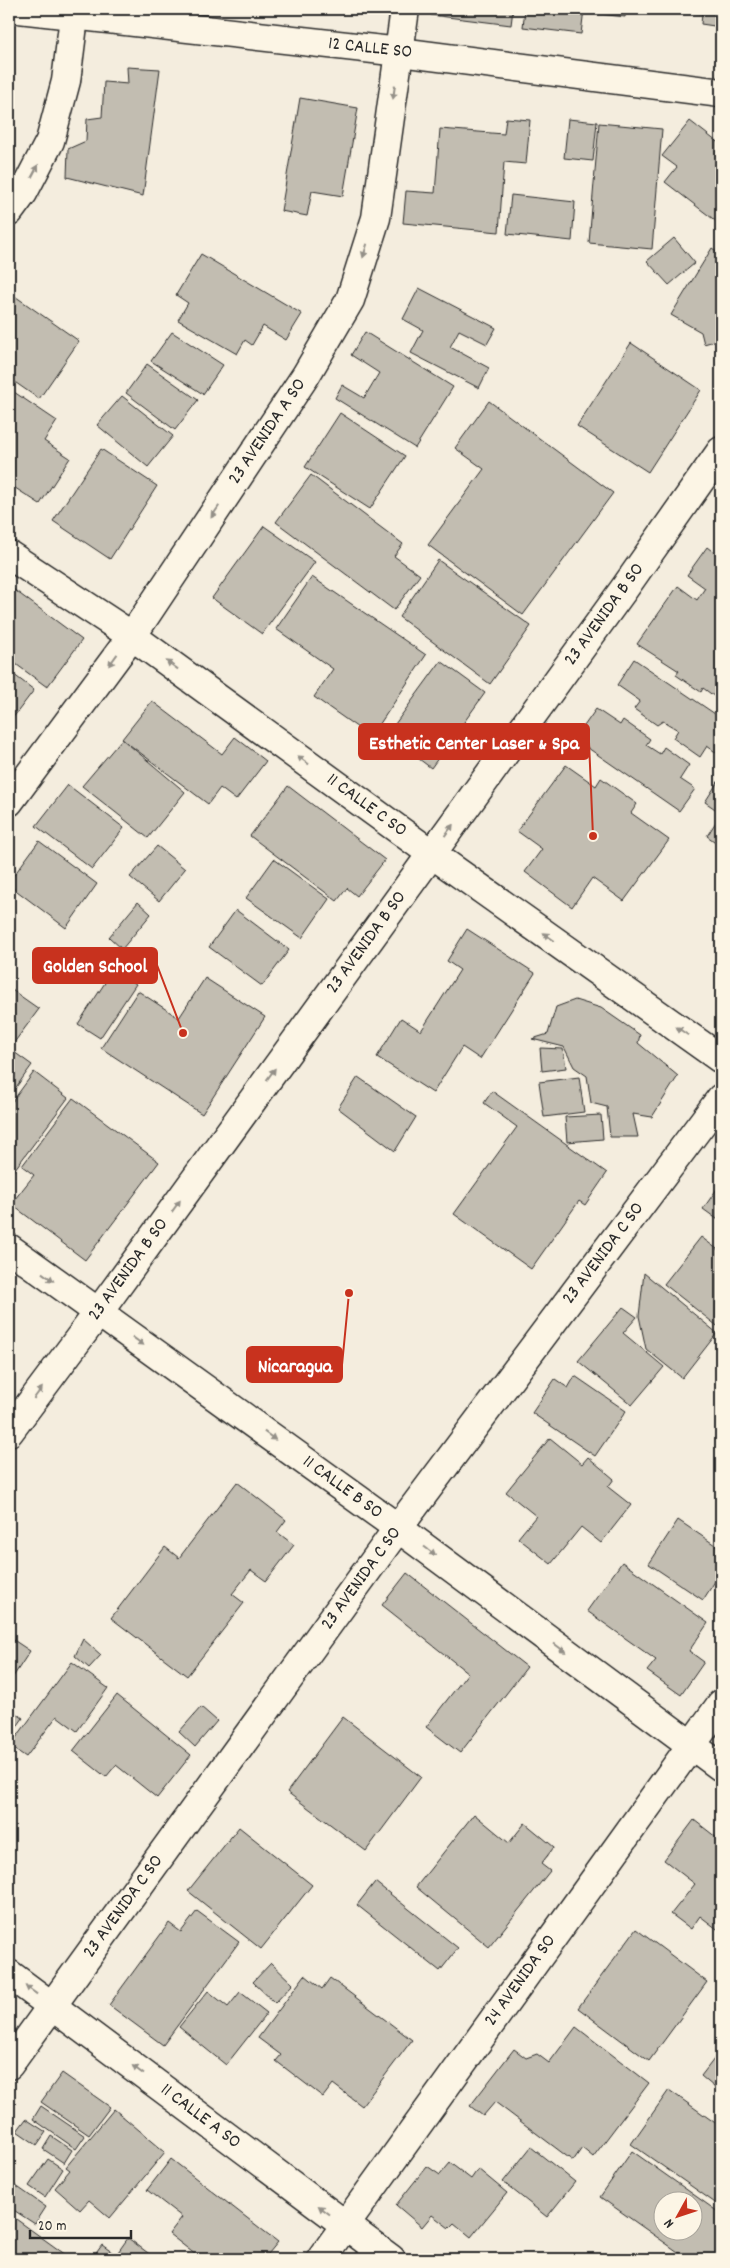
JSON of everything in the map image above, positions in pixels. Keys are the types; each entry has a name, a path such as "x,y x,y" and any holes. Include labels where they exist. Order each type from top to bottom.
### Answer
{"street":[{"name":"12 CALLE SO","path":"19,9 75,12 721,92"},
{"name":"23 AVENIDA A SO","path":"9,802 132,636 306,374 350,300 376,218 406,9"},
{"path":"9,212 23,192 50,141 66,81 75,12"},
{"name":"23 AVENIDA B SO","path":"9,1432 98,1313 432,854 721,451"},
{"name":"11 CALLE C SO","path":"9,555 132,636 432,854 721,1059"},
{"name":"23 AVENIDA C SO","path":"9,2065 398,1528 721,1098"},
{"name":"11 CALLE B SO","path":"9,1248 398,1528 721,1767"},
{"name":"24 AVENIDA SO","path":"321,2259 690,1744 721,1704"},
{"name":"11 CALLE A SO","path":"9,1974 391,2259"}],"building":[{"path":"432,9 513,9 511,25 431,15"},
{"path":"525,9 584,9 581,34 523,27"},
{"path":"591,9 626,9 625,17 591,13"},
{"path":"721,9 721,27 701,24 702,14 674,10"},
{"path":"127,67 160,69 143,196 67,177 68,149 86,141 87,119 102,117 104,82 128,84"},
{"path":"300,98 358,108 343,196 312,191 307,216 281,211"},
{"path":"506,118 530,120 526,164 504,162 499,232 403,223 406,191 435,193 440,129 504,134"},
{"path":"568,119 597,122 593,161 564,158"},
{"path":"690,121 721,145 721,225 665,182 677,167 662,156"},
{"path":"599,123 662,129 652,249 589,243"},
{"path":"511,195 575,202 572,241 507,234"},
{"path":"674,238 695,263 669,285 647,261"},
{"path":"712,248 721,254 721,339 704,344 701,332 671,315"},
{"path":"201,254 302,314 286,340 263,326 252,345 245,340 237,354 178,320 188,303 176,295"},
{"path":"419,288 496,328 487,344 459,330 450,347 489,368 479,388 411,353 423,330 403,319"},
{"path":"9,292 79,341 39,399 9,378"},
{"path":"172,332 223,365 203,394 151,361"},
{"path":"365,332 453,387 415,448 335,398 342,385 364,398 379,373 351,355"},
{"path":"631,343 701,390 648,472 577,426"},
{"path":"147,364 198,400 175,430 126,393"},
{"path":"11,390 57,421 44,441 70,458 40,504 9,484 9,393"},
{"path":"122,396 173,436 148,467 97,425"},
{"path":"489,401 613,493 523,615 428,545 484,469 455,448"},
{"path":"340,413 405,456 370,509 305,467"},
{"path":"101,449 157,486 110,559 53,521"},
{"path":"311,475 403,544 394,556 420,575 394,610 276,522"},
{"path":"264,526 315,562 262,634 212,598"},
{"path":"707,547 721,558 721,694 718,699 703,688 701,692 676,675 679,671 637,644 678,586 697,600 705,588 687,575"},
{"path":"438,560 531,626 490,684 399,617"},
{"path":"312,577 426,655 371,737 314,697 333,669 276,629"},
{"path":"9,586 82,640 47,687 9,659"},
{"path":"634,659 721,718 721,756 707,746 700,757 673,738 678,730 663,721 657,725 634,709 640,701 617,685"},
{"path":"441,661 485,693 431,768 387,735"},
{"path":"9,671 34,690 9,723"},
{"path":"152,701 222,754 235,737 266,761 236,800 220,788 208,804 122,739"},
{"path":"596,709 620,725 623,720 650,739 646,745 660,754 664,747 689,765 680,779 695,789 679,811 575,739"},
{"path":"122,739 185,792 148,838 82,786"},
{"path":"566,765 596,786 601,778 637,804 631,813 669,840 624,901 592,878 572,907 525,872 542,849 517,831"},
{"path":"721,777 721,813 705,802"},
{"path":"68,785 124,828 92,869 36,826"},
{"path":"288,786 385,860 357,896 347,888 337,901 250,836"},
{"path":"721,814 721,846 707,836"},
{"path":"39,841 97,884 66,928 9,885 9,882"},
{"path":"157,846 185,869 159,901 130,877"},
{"path":"274,859 329,899 302,938 246,898"},
{"path":"138,902 151,914 122,949 109,937"},
{"path":"236,910 289,950 262,986 209,947"},
{"path":"467,929 535,973 480,1059 462,1047 433,1093 377,1057 401,1018 421,1031 460,970 447,961"},
{"path":"114,969 136,984 100,1038 78,1024"},
{"path":"205,978 265,1017 202,1114 101,1048 138,991 179,1018"},
{"path":"9,988 39,1009 13,1044 9,1041"},
{"path":"575,1000 601,1008 640,1035 638,1043 678,1076 652,1117 633,1114 638,1137 610,1137 607,1107 591,1103 587,1076 574,1067 564,1047 532,1039 548,1034 556,1007"},
{"path":"540,1048 563,1049 566,1068 542,1071"},
{"path":"14,1052 32,1065 9,1097 9,1054 11,1055"},
{"path":"34,1072 68,1098 9,1177 9,1106"},
{"path":"358,1077 416,1117 395,1151 338,1108"},
{"path":"579,1077 584,1112 544,1117 539,1082"},
{"path":"492,1091 607,1173 585,1205 579,1201 531,1269 454,1214 517,1127 484,1103"},
{"path":"73,1098 159,1162 85,1260 11,1204 34,1175 22,1166"},
{"path":"601,1115 603,1139 567,1142 565,1117"},
{"path":"721,1183 721,1222 703,1209"},
{"path":"701,1237 721,1252 721,1329 664,1284"},
{"path":"644,1273 717,1333 682,1378 646,1349 639,1316"},
{"path":"623,1307 637,1317 623,1333 664,1367 632,1405 578,1361"},
{"path":"575,1376 626,1411 595,1456 532,1413 555,1379 568,1388"},
{"path":"550,1438 582,1464 588,1457 614,1479 608,1487 631,1505 601,1543 581,1527 551,1564 518,1538 536,1516 506,1492"},
{"path":"237,1482 286,1520 277,1532 294,1545 266,1581 251,1570 232,1594 244,1603 187,1676 111,1618 165,1547 179,1558"},
{"path":"678,1520 721,1549 721,1572 703,1600 649,1564"},
{"path":"622,1562 708,1623 689,1651 704,1662 681,1695 647,1671 656,1660 587,1611"},
{"path":"407,1573 527,1667 460,1753 426,1727 468,1673 382,1605"},
{"path":"9,1637 30,1651 9,1683"},
{"path":"83,1639 101,1655 89,1668 75,1656"},
{"path":"72,1662 108,1688 77,1731 57,1716 26,1757 10,1746"},
{"path":"117,1695 191,1755 157,1798 116,1765 106,1777 73,1751"},
{"path":"201,1707 217,1721 195,1747 179,1732"},
{"path":"9,1709 23,1718 9,1738"},
{"path":"343,1717 421,1777 366,1851 287,1792"},
{"path":"474,1814 509,1843 525,1823 554,1847 541,1864 550,1871 489,1947 416,1887"},
{"path":"694,1820 721,1841 721,1932 700,1916 691,1929 671,1914 695,1884 664,1860"},
{"path":"239,1827 312,1885 261,1949 188,1891"},
{"path":"375,1882 458,1948 440,1971 357,1905"},
{"path":"197,1911 239,1942 163,2045 109,2005 169,1923 181,1932"},
{"path":"636,1929 707,1982 649,2061 578,2008"},
{"path":"271,1963 293,1984 275,2003 253,1982"},
{"path":"305,1975 322,1989 330,1978 412,2040 362,2106 333,2084 323,2097 276,2061 281,2055 258,2038"},
{"path":"208,1991 228,2007 240,1992 267,2013 226,2065 179,2027"},
{"path":"576,2027 649,2083 593,2157 582,2148 573,2161 495,2102 483,2116 470,2106 514,2049 526,2058 537,2054 549,2063"},
{"path":"721,2050 721,2093 701,2076"},
{"path":"62,2073 110,2107 89,2135 41,2102"},
{"path":"669,2090 721,2127 721,2207 702,2194 702,2190 697,2190 631,2144"},
{"path":"41,2106 85,2136 76,2149 33,2119"},
{"path":"114,2109 165,2152 110,2218 89,2200 80,2210 55,2188 70,2170 66,2167"},
{"path":"26,2119 46,2132 37,2145 17,2131"},
{"path":"51,2136 72,2150 64,2163 43,2149"},
{"path":"531,2147 575,2182 547,2217 503,2182"},
{"path":"632,2151 687,2190 652,2190 652,2234 600,2197"},
{"path":"48,2159 63,2169 45,2197 29,2186"},
{"path":"171,2159 278,2242 264,2259 201,2259 169,2234 182,2217 147,2190"},
{"path":"450,2163 471,2179 478,2169 507,2193 471,2237 454,2223 449,2228 432,2215 422,2227 396,2205 427,2166 440,2175"},
{"path":"9,2181 46,2207 35,2224 9,2207"},
{"path":"702,2201 721,2214 721,2259 688,2259 661,2240 702,2240"},
{"path":"9,2214 66,2255 63,2259 9,2259"},
{"path":"128,2238 156,2259 92,2259 102,2245 116,2255"}],"place":[{"name":"Esthetic Center Laser & Spa","path":"593,836"},
{"name":"Golden School","path":"183,1033"},
{"name":"Nicaragua","path":"349,1293"}]}
